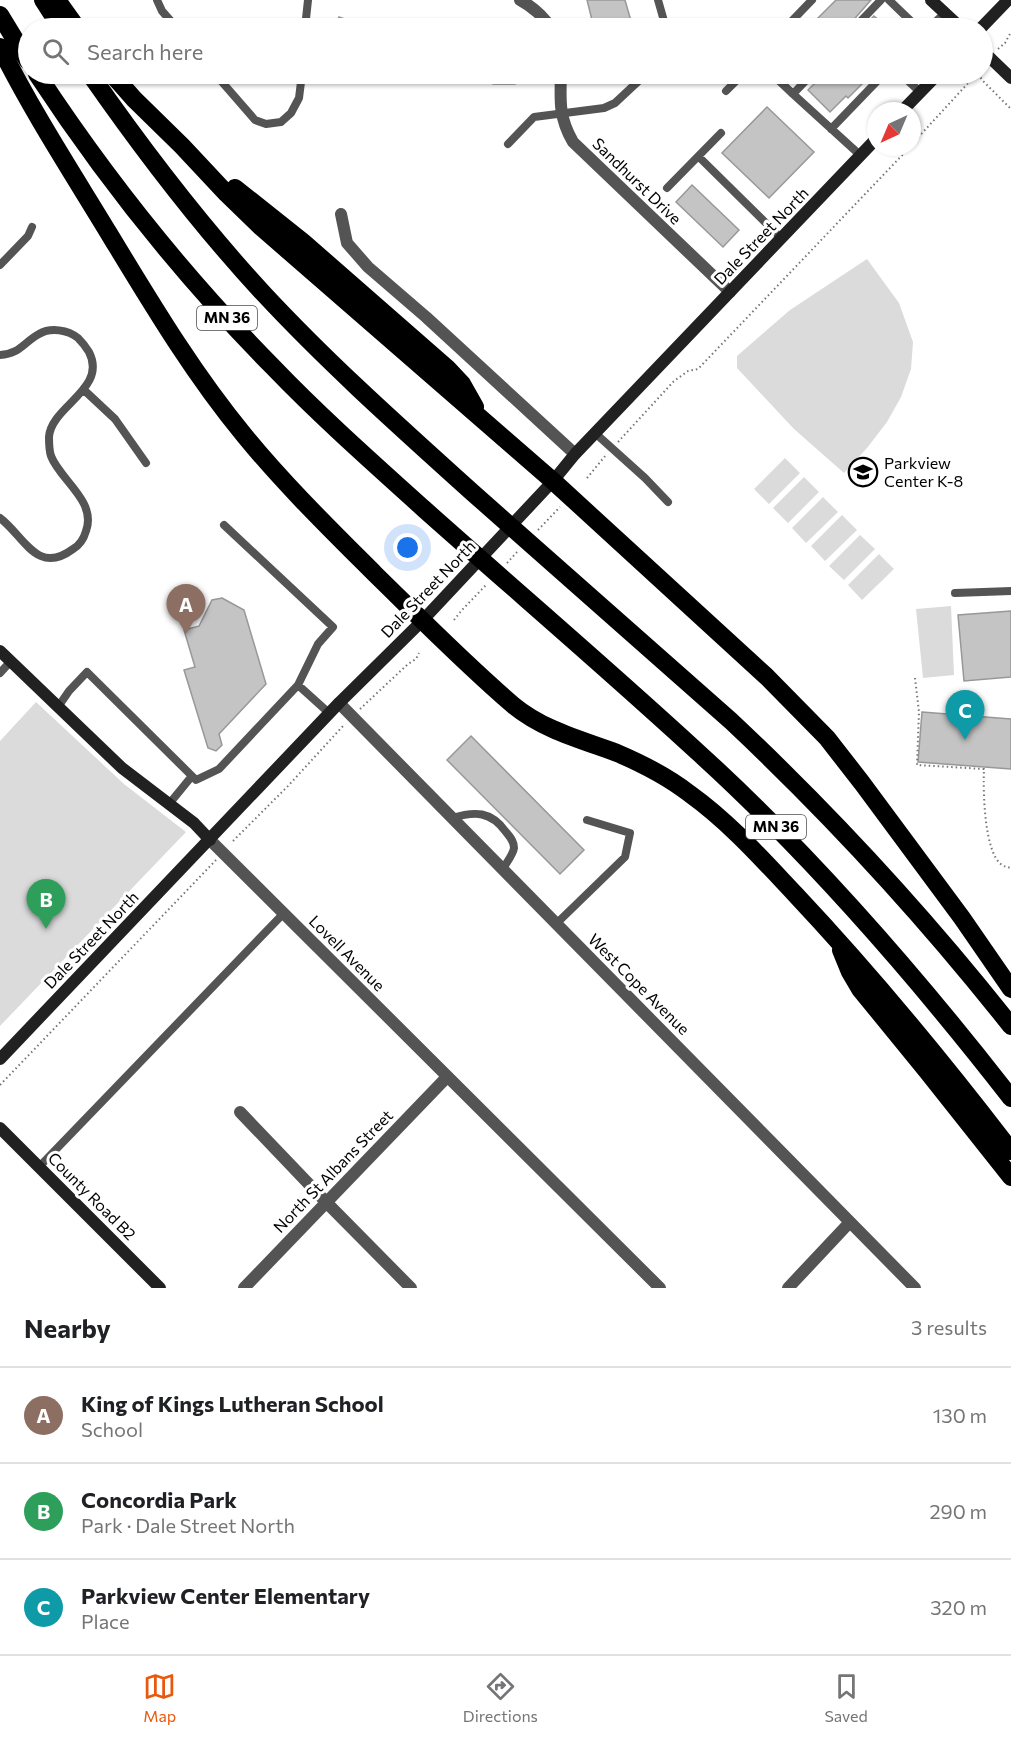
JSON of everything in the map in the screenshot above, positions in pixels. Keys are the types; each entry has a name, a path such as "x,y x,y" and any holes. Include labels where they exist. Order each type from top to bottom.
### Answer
{"highway":[{"path":"43,0 55,18"},
{"path":"57,0 70,18"},
{"path":"0,15 18,45"},
{"path":"0,47 18,79"},
{"path":"21,84 58,150 156,311 194,368 242,433 295,494 422,621 514,706 555,730 638,762 705,805 836,937 924,1040 1011,1151"},
{"name":"MN 36","path":"44,84 155,236 194,283 271,366 451,533 701,755 780,831 854,909 930,997 1011,1098"},
{"name":"MN 36","path":"97,84 190,208 262,292 341,373 730,722 811,799 924,920 1011,1026"},
{"path":"121,84 182,146 303,242 447,368 462,384 482,419 767,677 827,738 938,885 1011,988"},
{"path":"836,937 850,972 860,989 1011,1177"}],"main road":[{"path":"931,0 950,18"},
{"path":"991,18 1008,0"},
{"path":"993,61 1011,78"},
{"path":"911,102 928,84"},
{"name":"Dale Street North","path":"0,1059 329,713 422,621 553,481 575,454 867,148"},
{"name":"Lovell Avenue","path":"0,651 122,768 194,823 210,840"},
{"name":"County Road B2","path":"0,1128 160,1288"}],"street":[{"path":"520,0 544,18"},
{"name":"Sandhurst Drive","path":"561,84 561,114 569,135 582,152 730,292"},
{"path":"341,214 347,243 368,267 575,454"},
{"name":"West Cope Avenue","path":"339,703 915,1288"},
{"name":"Lovell Avenue","path":"210,840 660,1288"},
{"name":"North St Albans Street","path":"244,1288 447,1077"},
{"path":"240,1112 411,1288"},
{"path":"788,1288 850,1222"}],"lane":[{"path":"157,0 169,18"},
{"path":"306,18 308,0"},
{"path":"658,0 663,18"},
{"path":"795,18 812,0"},
{"path":"864,18 881,0"},
{"path":"889,0 906,18"},
{"path":"940,18 945,13"},
{"path":"224,84 255,120 266,123 281,122 291,113 299,98 301,84"},
{"path":"508,144 534,117 604,108 615,103 635,84"},
{"path":"726,91 733,84"},
{"path":"782,84 860,156"},
{"path":"793,94 802,84"},
{"path":"831,129 874,84"},
{"path":"912,84 920,92"},
{"path":"667,188 721,133"},
{"path":"699,157 781,238"},
{"path":"0,265 28,236 32,227"},
{"path":"0,355 17,351 39,333 54,330 68,332 78,338 87,348 93,369 84,390 51,426 49,437 52,457 88,513 88,526 84,538 75,549 64,555 49,558 36,555 0,518"},
{"path":"84,390 115,419 146,463"},
{"path":"595,433 668,502"},
{"path":"58,707 87,672 196,780 219,769 298,685 318,644 333,627 224,525"},
{"path":"955,593 1011,591"},
{"path":"0,673 10,661"},
{"path":"298,685 329,713"},
{"path":"168,804 192,776"},
{"path":"452,818 469,813 484,814 501,825 513,841 514,850 502,869"},
{"path":"556,924 625,857 630,833 587,820"},
{"path":"39,1167 284,913"}],"path":[{"path":"1005,43 1011,32"},
{"path":"921,135 967,84"},
{"path":"986,84 1011,109"},
{"path":"587,478 674,381 688,371 698,369 901,156"},
{"path":"360,710 416,659 419,653"},
{"path":"915,678 919,712 917,765 984,769 983,797 989,841 994,857 1002,865 1011,868"},
{"path":"233,842 343,726"},
{"path":"0,1085 218,858"}],"shaded area":[{"path":"867,259 899,303 913,342 911,369 901,397 887,422 844,473 794,429 737,368 737,356 790,310"},
{"path":"785,458 800,473 769,504 754,489"},
{"path":"804,477 819,492 788,523 773,508"},
{"path":"823,497 838,512 806,543 792,528"},
{"path":"842,515 857,530 825,561 811,546"},
{"path":"860,535 875,549 844,580 829,566"},
{"path":"879,554 894,569 862,600 848,585"},
{"path":"951,606 954,675 923,678 916,609"},
{"path":"36,702 124,784 186,832 0,1026 0,741"}],"building":[{"path":"587,0 625,0 630,18 592,18"},
{"path":"836,0 871,0 855,18 818,18"},
{"path":"814,84 862,84 830,112 808,90"},
{"path":"767,107 814,152 769,198 722,153"},
{"path":"692,185 739,230 723,247 676,202"},
{"path":"222,598 244,610 266,684 219,734 222,745 216,751 208,748 184,670 195,667 184,630 199,626 212,600"},
{"path":"1011,611 1011,677 964,681 958,615"},
{"path":"922,712 1011,719 1011,769 918,762"},
{"path":"471,736 584,850 560,874 447,760"}],"place":[{"name":"Parkview Center K-8","path":"863,472"},
{"name":"King of Kings Lutheran School","path":"186,634"},
{"name":"Parkview Center Elementary","path":"965,740"},
{"name":"Concordia Park","path":"46,929"}]}
